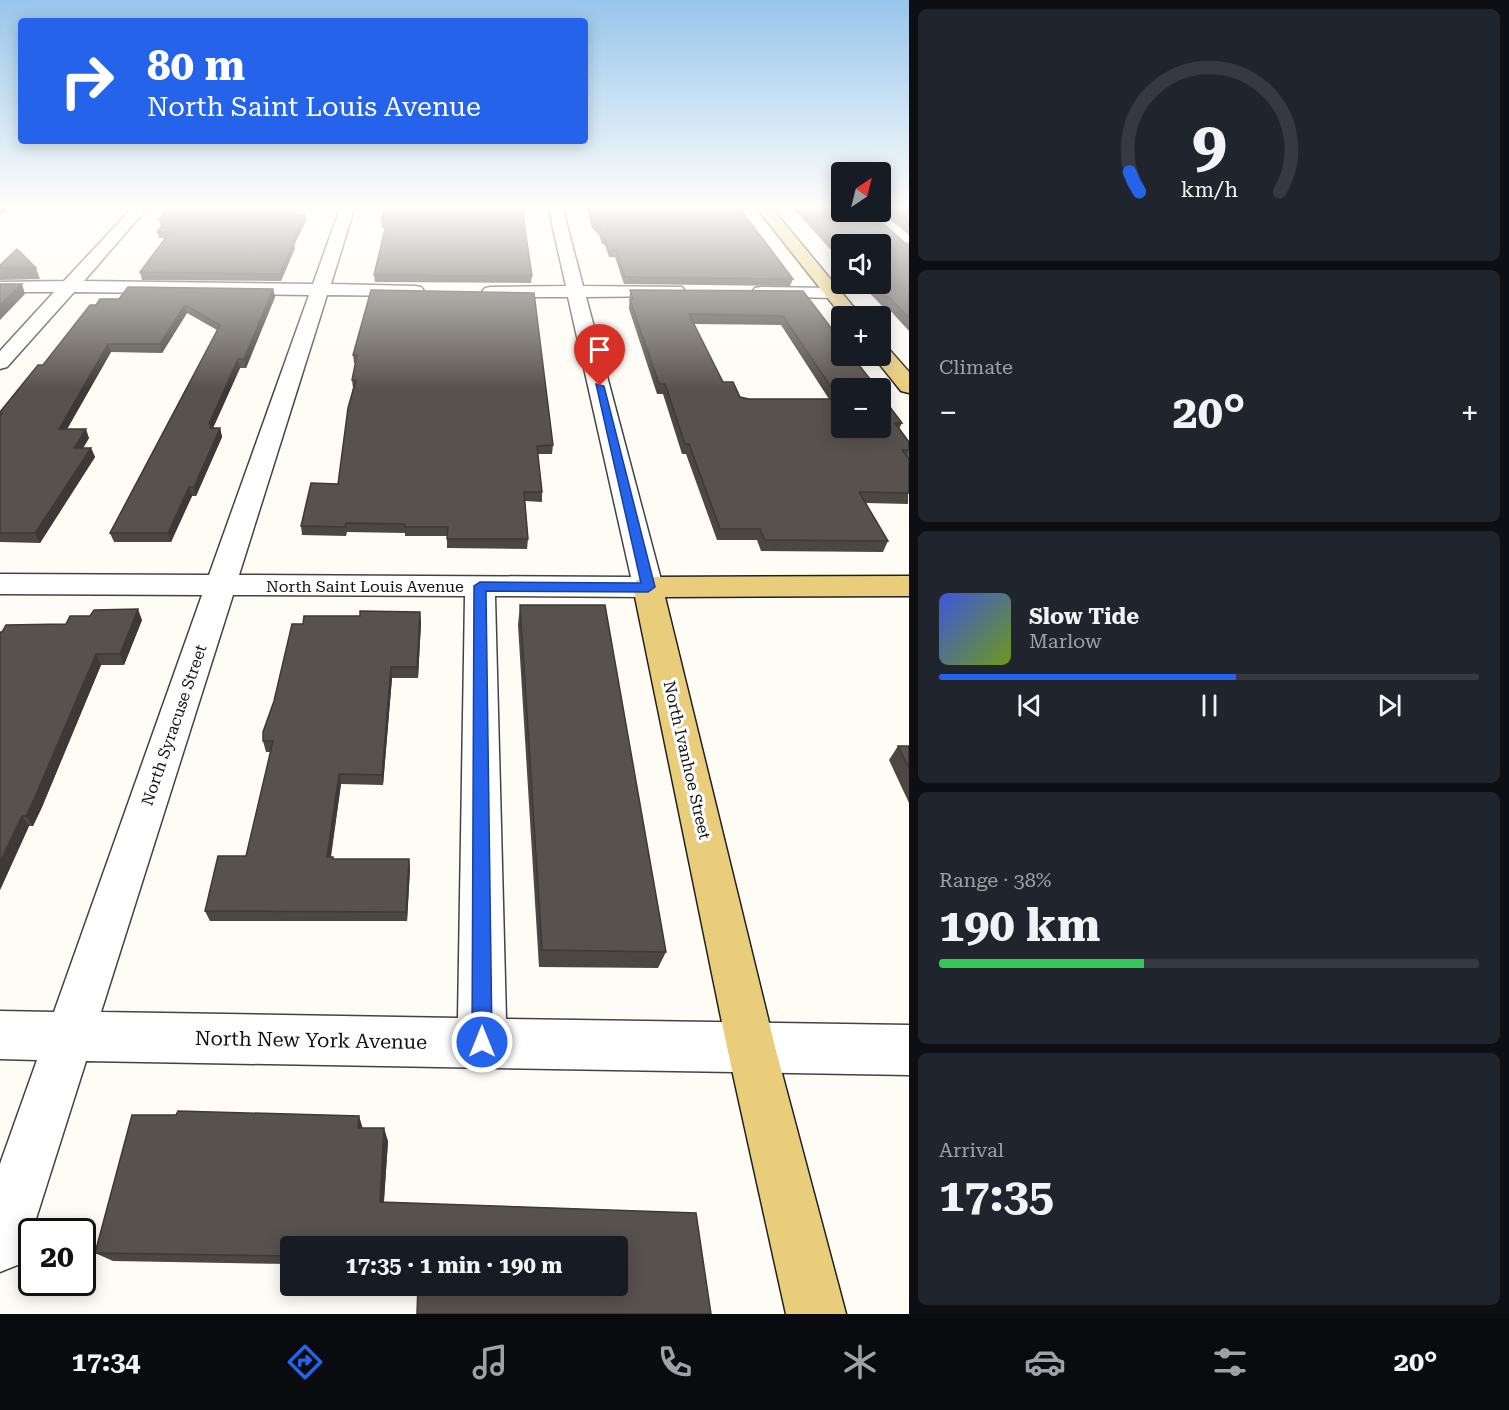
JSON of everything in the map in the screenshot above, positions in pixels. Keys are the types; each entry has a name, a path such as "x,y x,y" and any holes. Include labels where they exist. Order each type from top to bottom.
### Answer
{"main road":[{"path":"812,267 831,291"},
{"path":"834,294 844,306"},
{"path":"891,364 909,386"},
{"name":"North Saint Louis Avenue","path":"648,587 909,586"},
{"name":"North Ivanhoe Street","path":"648,587 752,1047 816,1314"}],"street":[{"path":"0,363 87,267"},
{"name":"North Syracuse Street","path":"0,1244 327,267"},
{"name":"North Ivanhoe Street","path":"570,267 648,587"},
{"path":"0,288 320,289 432,292"},
{"path":"477,292 699,292"},
{"path":"742,292 831,293"},
{"name":"North Saint Louis Avenue","path":"0,584 648,587"},
{"path":"480,586 482,1042"},
{"name":"North New York Avenue","path":"0,1035 909,1050"}],"building":[{"path":"35,267 36,268 0,268"},
{"path":"144,267 283,267 280,274 140,272"},
{"path":"376,267 531,267 532,276 374,275"},
{"path":"622,267 784,267 793,279 625,277"},
{"path":"891,267 909,267 909,318 889,297 882,294 891,294"},
{"path":"0,284 22,284 0,305"},
{"path":"128,287 273,289 244,359 238,359 209,424 212,424 210,428 220,428 194,487 189,487 168,533 110,533 220,325 185,305 160,344 108,344 59,429 86,429 74,448 91,448 35,533 0,533 0,416 2,414 0,412 38,365 43,365 90,305 96,305 100,299 119,299"},
{"path":"371,290 534,293 553,445 537,446 542,492 524,492 528,539 447,539 448,527 405,527 405,524 346,523 345,527 301,526 311,483 338,484 348,408 356,380 352,380 357,355 353,355"},
{"path":"630,290 803,291 831,328 831,366 860,366 869,378 831,378 831,387 783,316 689,314 723,382 733,382 740,397 749,399 831,399 831,438 891,438 891,408 902,423 895,423 909,442 909,450 902,450 909,459 909,493 859,492 888,541 765,540 760,529 720,529 689,444 685,444 665,384 659,384 630,300 633,299"},
{"path":"520,605 605,605 666,952 542,950"},
{"path":"138,609 120,654 96,654 35,797 26,816 22,816 0,862 0,632 6,625 66,624 70,616 90,616 94,610"},
{"path":"360,611 420,612 417,667 391,667 382,775 339,774 327,857 333,857 333,859 409,859 406,912 205,911 218,856 246,856 273,741 263,741 263,732 274,701 292,624 303,624 304,616 360,616"},
{"path":"898,746 909,746 909,768"},
{"path":"178,1111 359,1116 358,1128 384,1128 380,1202 696,1213 711,1314 417,1314 418,1296 628,1296 628,1236 280,1236 280,1256 96,1253 132,1115 176,1115"}],"route":[{"path":"482,1042 480,586 648,587 600,386"}]}
